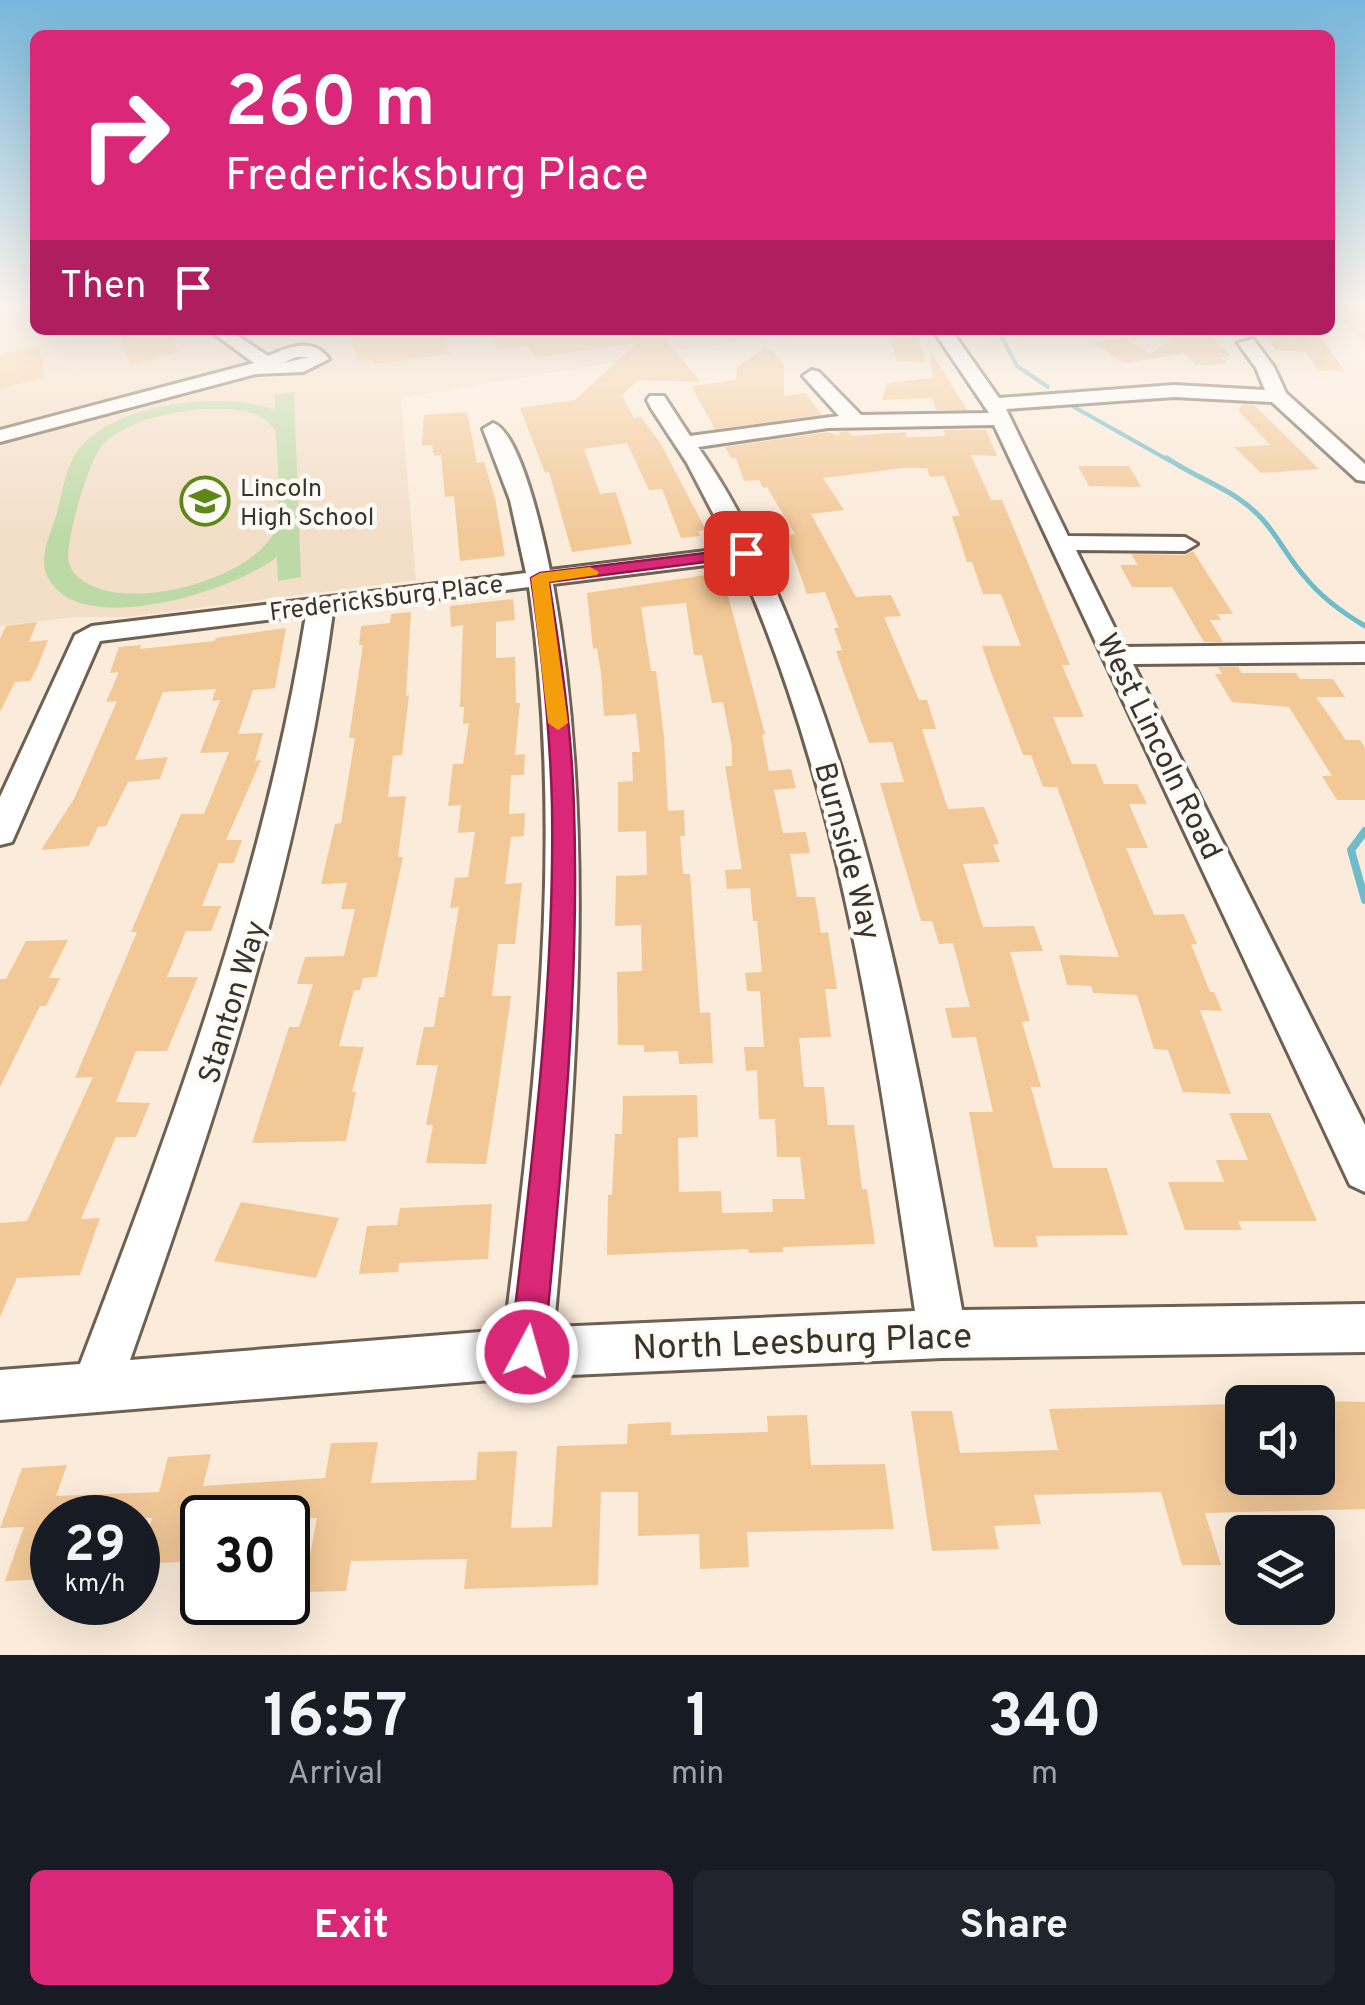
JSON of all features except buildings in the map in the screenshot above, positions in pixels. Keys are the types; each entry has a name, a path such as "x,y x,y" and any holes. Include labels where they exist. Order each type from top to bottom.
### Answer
{"street":[{"path":"0,436 196,383"},
{"path":"819,383 854,420"},
{"name":"West Lincoln Road","path":"978,383 998,412 1365,1170"},
{"path":"1272,383 1277,396 1365,475"},
{"path":"685,443 854,420 998,412 1174,391 1277,396"},
{"name":"Burnside Way","path":"657,400 746,553 776,623 821,749 870,930 903,1097 942,1334"},
{"path":"493,429 526,521 540,578 556,685 563,807 561,979 548,1158 527,1352"},
{"path":"1060,543 1185,544"},
{"name":"Fredericksburg Place","path":"0,833 87,638 101,632 746,553"},
{"name":"Stanton Way","path":"96,1386 208,1080 269,883 301,747 321,605"},
{"path":"1114,656 1365,652"},
{"name":"North Leesburg Place","path":"0,1395 527,1352 942,1334 1365,1328"}],"shaded area":[{"name":"Lincoln High School","path":"0,383 489,383 401,398 416,580 128,617 74,617 0,626"}],"green space":[{"path":"294,392 301,577 278,581 277,557 227,584 156,604 119,608 87,605 62,594 46,573 45,551 66,475 75,454 91,437 139,412 168,405 226,401 275,410 275,395","holes":["215,409 252,413 275,430 278,501 272,536 257,553 236,567 181,588 123,593 98,588 78,577 68,557 72,531 86,478 105,442 152,418"]}],"waterway":[{"path":"1042,383 1048,387"},
{"path":"1074,407 1170,461"},
{"path":"1167,458 1253,510 1311,584 1365,626"},
{"path":"1365,831 1351,850 1365,900"}],"slow traffic":[{"path":"558,723 540,578 590,572"}],"place":[{"name":"Lincoln High School","path":"205,501"}],"route":[{"path":"527,1352 548,1158 561,979 563,807 556,685 540,578 746,553"}]}
